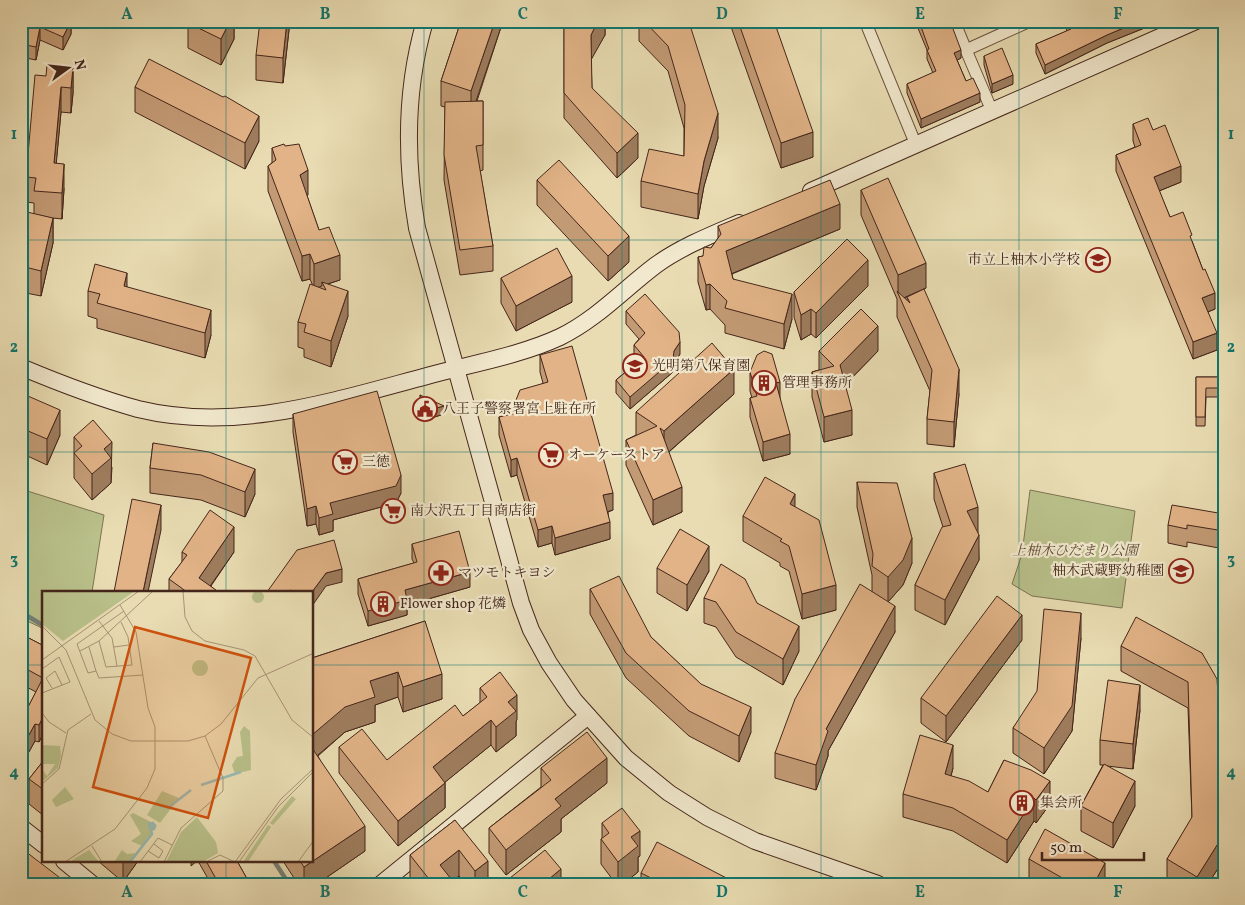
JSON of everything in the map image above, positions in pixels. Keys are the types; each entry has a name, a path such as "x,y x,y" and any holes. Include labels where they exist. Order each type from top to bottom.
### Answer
{"street":[{"path":"424,21 414,65 409,105 410,190 423,255 454,369 502,540 531,630 549,663 588,716 626,758 669,793 707,817 741,834 878,884"},
{"path":"865,21 879,60 916,145"},
{"path":"954,21 992,111"},
{"path":"966,50 1030,21"},
{"path":"792,199 1196,21"},
{"path":"21,367 97,396 139,409 186,416 234,416 299,410 454,369 560,337 595,316 661,262 681,250 750,218"},
{"path":"381,884 588,716"},
{"path":"21,827 42,843"},
{"path":"65,862 92,884"}],"green space":[{"path":"21,489 104,515 92,591 42,591 42,628 21,618"},
{"name":"上柚木ひだまり公園","path":"1030,490 1135,511 1122,608 1032,596 1012,584 1022,554"}],"building":[{"path":"25,21 71,21 63,37 40,27 36,47 21,44 21,33"},
{"path":"189,21 230,21 221,39 188,23"},
{"path":"260,21 287,21 283,58 256,55"},
{"path":"461,21 495,21 471,91 441,81"},
{"path":"564,21 598,21 591,35 592,88 638,133 617,153 564,93"},
{"path":"644,21 689,22 718,113 704,161 698,194 641,181 649,149 684,156 685,105 668,46"},
{"path":"738,21 774,21 813,132 781,143"},
{"path":"919,21 950,21 961,50 954,53 966,81 973,78 980,93 921,119 907,84 936,71 927,50 929,49"},
{"path":"1067,21 1140,21 1045,65 1036,44 1071,29"},
{"path":"1002,48 1013,75 992,84 984,56"},
{"path":"149,59 223,97 225,96 259,116 245,143 135,87"},
{"path":"47,65 73,67 71,88 61,87 54,163 64,164 62,193 34,191 36,178 26,177 35,75 46,76"},
{"path":"483,101 483,145 476,146 493,246 460,250 444,155 445,102"},
{"path":"1148,118 1153,130 1165,125 1181,166 1154,177 1170,217 1183,212 1203,270 1205,269 1215,293 1202,298 1217,333 1193,342 1116,155 1141,145 1133,124"},
{"path":"284,144 285,146 299,144 308,170 300,175 319,230 329,227 340,255 314,264 310,254 302,256 268,166 276,160 272,148"},
{"path":"559,160 629,236 608,256 537,180"},
{"path":"888,178 926,263 898,275 861,190"},
{"path":"830,180 840,204 726,251 733,279 792,294 784,324 725,308 727,301 710,284 706,285 698,257 703,256 704,247 711,248 721,234 718,226"},
{"path":"27,212 53,218 41,271 21,266 21,221 25,222"},
{"path":"847,239 868,260 816,313 811,309 801,315 794,292"},
{"path":"557,248 572,276 516,306 501,278"},
{"path":"95,264 127,273 124,286 211,310 205,333 97,303 100,294 88,291"},
{"path":"322,282 348,291 331,341 304,332 306,324 298,322 310,284 326,290"},
{"path":"924,289 959,369 954,422 927,419 932,370 897,291 910,303 907,297"},
{"path":"645,294 679,332 680,342 674,351 673,360 630,397 616,380 644,357 634,345 645,333 626,311"},
{"path":"861,309 878,326 840,365 852,410 824,417 812,372 834,366 819,351"},
{"path":"712,343 734,369 664,431 660,428 682,487 653,500 626,440 657,426 636,412"},
{"name":"オーケーストア","path":"572,346 613,493 603,495 610,522 555,538 552,526 538,530 517,458 511,460 499,417 516,413 514,405 520,390 548,382 540,355"},
{"path":"764,351 772,354 780,382 776,383 790,434 763,442 750,398 757,396 750,372 757,355"},
{"path":"1196,377 1224,377 1224,388 1206,388 1205,417 1196,417"},
{"name":"三徳","path":"377,391 401,475 396,486 330,503 333,514 319,518 316,506 307,509 293,414"},
{"path":"21,393 60,410 47,439 21,428"},
{"path":"420,395 444,406 425,411"},
{"path":"93,420 112,442 104,449 111,458 92,474 74,453 82,446 74,437"},
{"path":"153,443 209,452 255,469 245,492 201,475 150,468"},
{"path":"965,464 978,507 967,511 979,535 945,600 915,585 942,527 951,525 934,473"},
{"path":"765,477 795,494 790,504 819,520 836,585 802,594 789,546 780,541 782,539 743,516"},
{"path":"857,482 897,483 912,538 903,560 888,577 872,566 873,554"},
{"path":"132,499 161,505 143,591 114,591"},
{"path":"1172,505 1224,514 1224,531 1187,525 1187,529 1168,525"},
{"path":"210,510 234,527 199,578 216,590 214,591 186,591 169,579 187,555 182,552"},
{"path":"680,529 709,546 687,585 657,568"},
{"path":"459,531 470,572 405,590 407,600 368,611 358,579 417,562 412,544"},
{"path":"334,540 342,569 326,573 313,591 268,591 297,550"},
{"path":"721,564 745,579 757,603 799,626 783,659 736,632 716,602 704,598"},
{"path":"619,576 651,637 701,684 751,707 739,736 689,711 626,653 590,589"},
{"path":"860,584 895,606 826,729 828,731 816,765 775,753 795,699"},
{"path":"997,596 1022,615 946,716 921,698"},
{"path":"1044,609 1081,613 1072,706 1044,748 1013,728 1037,691"},
{"path":"1136,617 1202,653 1217,679 1224,784 1224,834 1197,877 1167,859 1192,817 1188,682 1121,646"},
{"path":"425,621 442,674 403,687 398,672 370,681 375,697 345,707 314,733 314,657"},
{"path":"21,634 42,645 42,677 21,666"},
{"path":"500,672 517,695 508,702 516,711 496,727 491,720 433,767 445,783 398,821 339,747 362,729 387,760 455,705 463,716 487,697 480,688"},
{"path":"42,680 42,719 39,725 35,724 21,749 21,710 26,711"},
{"path":"1108,680 1140,685 1133,744 1100,740"},
{"path":"587,732 607,758 555,799 561,806 506,850 489,828 551,780 541,768"},
{"path":"920,735 953,745 945,774 969,781 988,792 1004,760 1031,770 1050,781 1036,800 1034,798 1007,840 953,808 903,794"},
{"path":"314,751 365,826 314,860"},
{"path":"42,763 42,789 29,779"},
{"path":"1104,764 1135,781 1113,823 1081,806"},
{"path":"622,808 640,831 631,837 638,846 618,862 601,839 609,833 602,823"},
{"path":"455,820 488,861 475,871 459,850 440,865 455,884 433,884 410,855"},
{"path":"1045,829 1105,863 1094,884 1073,884 1029,859"},
{"path":"657,842 738,884 663,884 641,873"},
{"path":"21,848 68,884 21,884"},
{"path":"545,850 561,869 543,884 506,884 505,882"},
{"path":"207,862 238,862 250,884 219,884"},
{"path":"301,862 311,862 304,867"},
{"path":"560,878 573,884 557,884"},
{"path":"403,880 406,884 398,884"}],"waterway":[{"path":"21,612 42,625"},
{"path":"275,862 289,884"}],"place":[{"name":"市立上柚木小学校","path":"1098,260"},
{"name":"光明第八保育園","path":"635,366"},
{"name":"管理事務所","path":"764,383"},
{"name":"八王子警察署宮上駐在所","path":"425,409"},
{"name":"オーケーストア","path":"551,455"},
{"name":"三徳","path":"345,462"},
{"name":"南大沢五丁目商店街","path":"393,511"},
{"name":"柚木武蔵野幼稚園","path":"1181,571"},
{"name":"マツモトキヨシ","path":"441,573"},
{"name":"Flower shop 花燐","path":"383,604"},
{"name":"集会所","path":"1022,803"}]}
